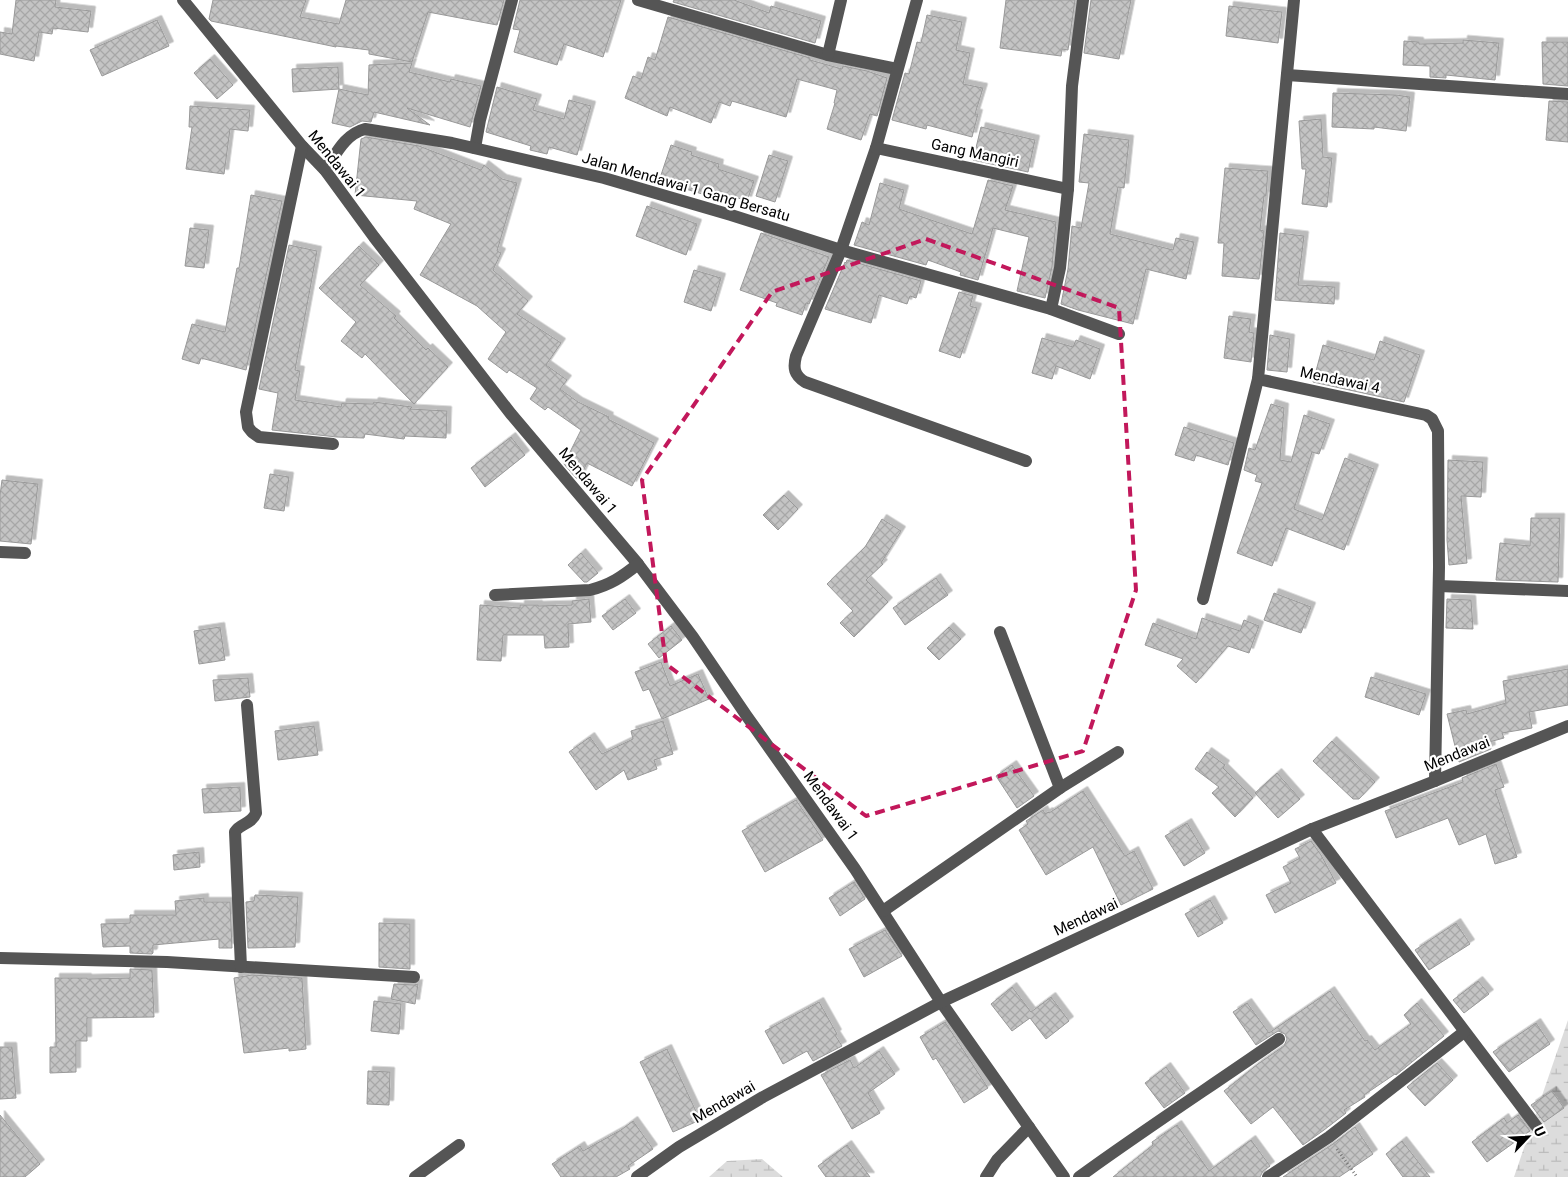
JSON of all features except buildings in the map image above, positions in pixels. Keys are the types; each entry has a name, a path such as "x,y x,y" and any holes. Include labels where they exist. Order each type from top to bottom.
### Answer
{"street":[{"name":"Mendawai 1","path":"183,0 302,146 325,170 374,238 511,414 638,564 693,637 855,868 941,1002 1064,1177"},
{"path":"475,148 480,120 512,0"},
{"path":"638,0 828,55 897,69"},
{"path":"828,55 841,0"},
{"path":"917,0 876,148 841,250 796,356 794,368 799,378 814,385 1026,461"},
{"path":"1051,309 1060,268 1068,189 1072,86 1083,0"},
{"path":"1203,599 1258,379 1294,0"},
{"path":"1287,75 1568,94"},
{"name":"Jalan Mendawai 1 Gang Bersatu","path":"325,170 350,136 366,129 452,143 604,178 731,215 841,250 1051,309 1119,334"},
{"path":"302,146 246,419 248,427 259,437 333,444"},
{"name":"Gang Mangiri","path":"876,148 1068,189"},
{"name":"Mendawai 4","path":"1258,379 1426,415 1432,419 1438,431 1435,781"},
{"path":"0,552 25,553"},
{"path":"495,595 590,590 618,580 638,564"},
{"path":"1438,586 1568,591"},
{"path":"1000,632 1060,788"},
{"path":"241,967 235,832 238,828 250,822 256,813 247,705"},
{"name":"Mendawai","path":"637,1177 679,1147 763,1098 941,1002 1312,829 1568,726"},
{"path":"883,911 1060,788 1118,752"},
{"path":"1312,829 1540,1131"},
{"path":"0,958 168,962 414,977"},
{"path":"1268,1177 1329,1137 1464,1032"},
{"path":"1079,1177 1279,1039"},
{"path":"986,1177 997,1160 1029,1127"},
{"path":"415,1177 459,1144"}],"path":[{"path":"1329,1137 1357,1177"}],"highlighted area":[{"path":"926,239 1119,308 1136,590 1083,751 866,816 666,664 642,480 772,292"}],"green space":[{"path":"1568,1020 1568,1177 1514,1177"},
{"path":"762,1159 783,1177 709,1177 727,1161"}]}
